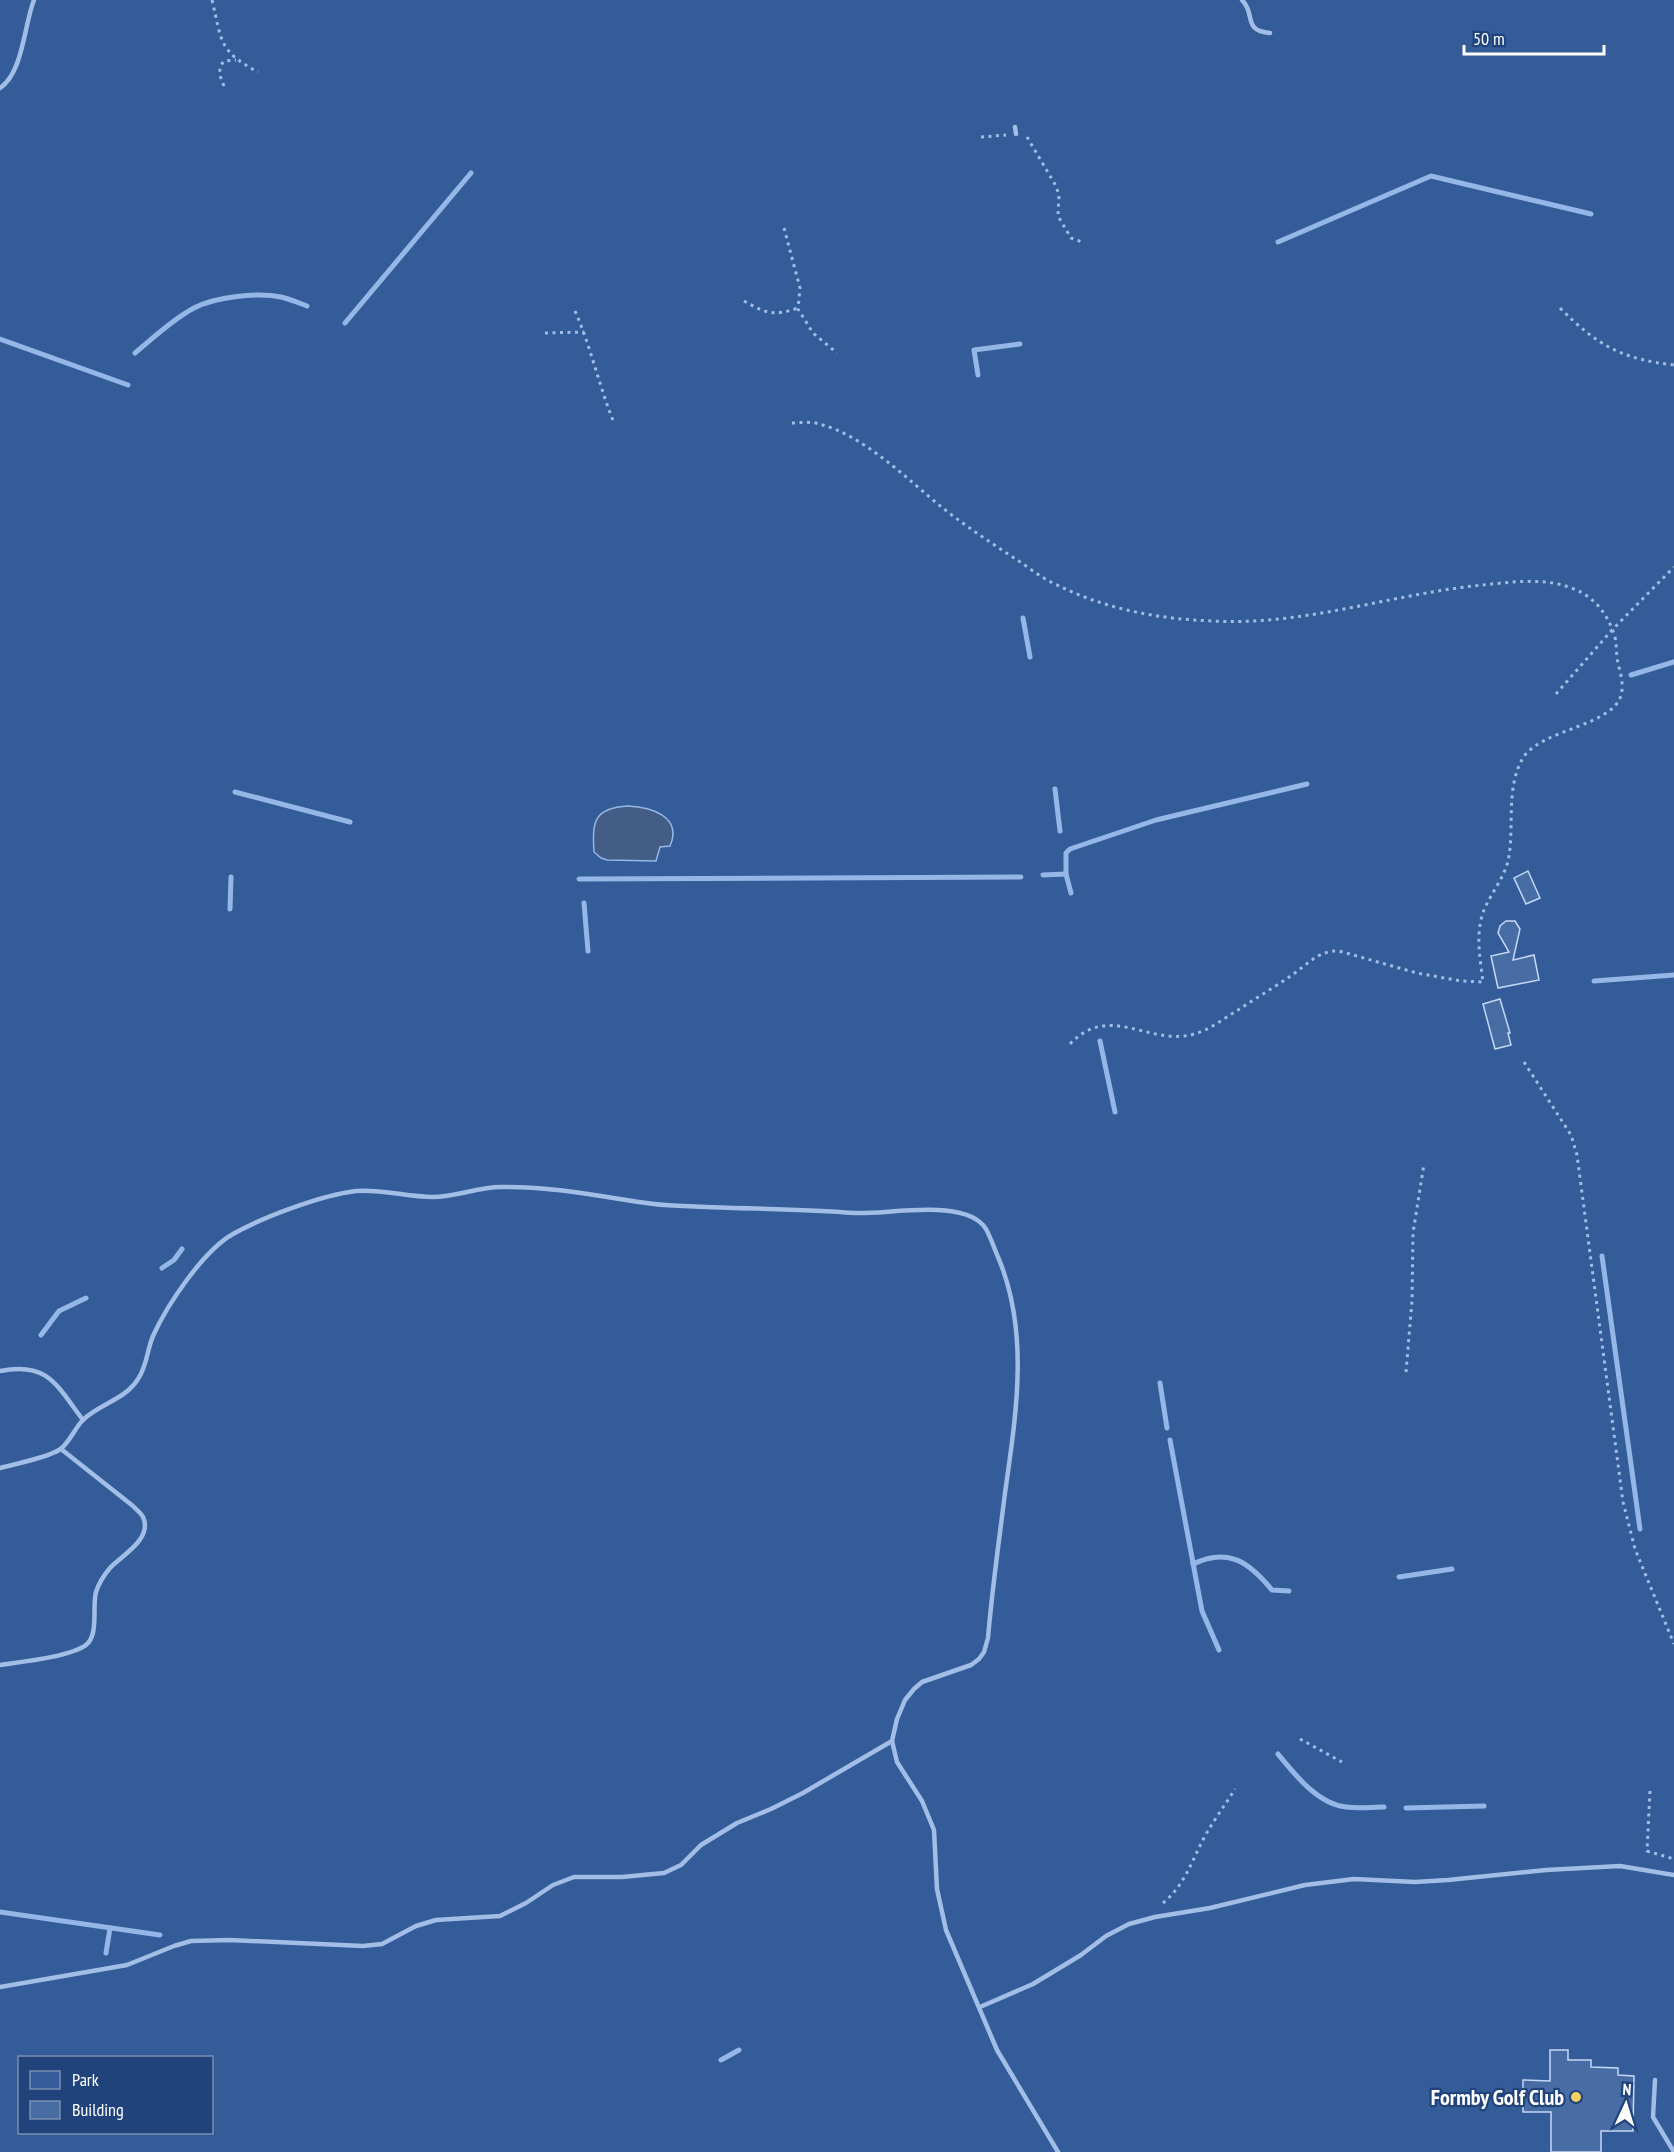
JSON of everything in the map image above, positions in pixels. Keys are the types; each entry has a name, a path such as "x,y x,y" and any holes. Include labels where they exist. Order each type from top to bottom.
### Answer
{"lane":[{"path":"0,88 12,74 19,57 34,0"},
{"path":"1242,0 1246,4 1251,24 1255,29 1270,33"},
{"path":"1016,127 1016,134"},
{"path":"0,1468 61,1449 83,1420 125,1393 138,1380 159,1325 189,1277 221,1241 262,1219 329,1197 375,1191 428,1197 450,1196 486,1188 541,1187 656,1204 866,1214 948,1211 972,1216 985,1226 1007,1280 1013,1307 1018,1356 1018,1387 988,1638 980,1659 971,1665 922,1682 914,1689 905,1700 897,1719 892,1741 897,1762 929,1815 934,1830 940,1907 946,1930 997,2050 1058,2152"},
{"path":"0,1371 30,1368 49,1377 83,1420"},
{"path":"0,1665 50,1657 85,1646 91,1640 93,1633 94,1602 103,1578 118,1560 134,1547 142,1534 144,1526 142,1516 133,1506 61,1449"},
{"path":"0,1987 126,1965 191,1941 230,1940 363,1946 382,1944 416,1926 436,1920 500,1916 553,1885 574,1877 622,1877 664,1873 681,1865 701,1845 737,1823 803,1793 892,1741"},
{"path":"980,2007 1033,1984 1082,1955 1106,1936 1130,1924 1305,1885 1354,1879 1448,1880 1546,1870 1620,1866 1674,1875"},
{"path":"1655,2080 1653,2117 1674,2152"}],"path":[{"path":"212,0 224,44 236,60 258,72"},
{"path":"224,86 219,74 220,65 224,61 236,60"},
{"path":"981,137 1016,134 1025,135 1030,139 1056,186 1059,195 1058,216 1071,238 1082,242"},
{"path":"784,228 800,288 798,308 803,320 813,333 837,353"},
{"path":"744,301 762,312 771,314 780,314 798,308"},
{"path":"1560,308 1582,331 1600,344 1653,362 1674,365"},
{"path":"574,311 592,354 602,393 614,423"},
{"path":"545,333 584,332"},
{"path":"792,423 815,422 859,441 968,527 1051,583 1127,611 1168,618 1217,622 1280,620 1441,589 1532,581 1554,583 1591,597 1602,610 1612,630 1617,642 1617,660 1622,678 1623,692 1618,703 1592,721 1542,741 1529,749 1516,774 1509,857 1505,871 1484,911 1478,934 1483,982 1435,977 1339,951 1329,951 1317,956 1268,991 1208,1028 1193,1034 1162,1035 1104,1025 1090,1028 1079,1034 1069,1045"},
{"path":"1556,694 1612,630 1674,567"},
{"path":"1524,1062 1571,1135 1577,1155 1623,1502 1635,1549 1674,1644"},
{"path":"1406,1372 1412,1290 1413,1233 1424,1164"},
{"path":"1300,1739 1342,1762"},
{"path":"1162,1904 1170,1898 1186,1876 1206,1835 1235,1789"},
{"path":"1650,1791 1647,1851 1674,1859"}],"green space":[{"path":"0,0 1674,0 1674,2152 0,2152"}],"shaded area":[{"path":"628,806 654,811 668,820 672,827 673,836 670,846 660,847 656,861 607,860 594,852 594,832 598,818 608,810"}],"building":[{"path":"1528,871 1540,898 1526,904 1514,878"},
{"path":"1506,921 1515,921 1520,929 1513,960 1534,955 1539,980 1498,988 1491,956 1509,952 1498,933 1500,926"},
{"path":"1500,999 1510,1033 1508,1033 1511,1045 1495,1049 1483,1004"},
{"name":"Formby Golf Club","path":"1550,2050 1568,2050 1568,2060 1591,2060 1591,2067 1618,2068 1618,2075 1634,2076 1633,2131 1601,2131 1601,2152 1551,2152 1551,2112 1523,2112 1523,2080 1550,2081"}],"waterway":[{"path":"345,323 471,173"},
{"path":"1278,242 1431,176 1591,214"},
{"path":"135,353 178,318 194,308 213,301 249,295 272,296 307,306"},
{"path":"0,339 128,385"},
{"path":"978,375 974,350 1020,344"},
{"path":"1023,618 1030,657"},
{"path":"1631,675 1674,662"},
{"path":"1071,893 1066,874 1066,853 1070,849 1156,820 1307,784"},
{"path":"1055,789 1060,831"},
{"path":"235,792 350,822"},
{"path":"1043,875 1066,874"},
{"path":"230,909 231,877"},
{"path":"579,879 1021,877"},
{"path":"584,903 588,951"},
{"path":"1594,981 1674,975"},
{"path":"1100,1041 1115,1112"},
{"path":"162,1268 174,1260 182,1249"},
{"path":"1602,1256 1640,1529"},
{"path":"41,1335 59,1311 86,1298"},
{"path":"1160,1383 1167,1428"},
{"path":"1170,1440 1202,1611 1219,1650"},
{"path":"1193,1564 1206,1559 1227,1557 1246,1565 1272,1590 1289,1591"},
{"path":"1399,1577 1452,1569"},
{"path":"1278,1754 1308,1787 1326,1800 1351,1808 1384,1807"},
{"path":"1406,1808 1484,1806"},
{"path":"0,1912 160,1935"},
{"path":"106,1953 110,1928"},
{"path":"721,2060 739,2050"}],"place":[{"name":"Formby Golf Club","path":"1576,2097"}]}
